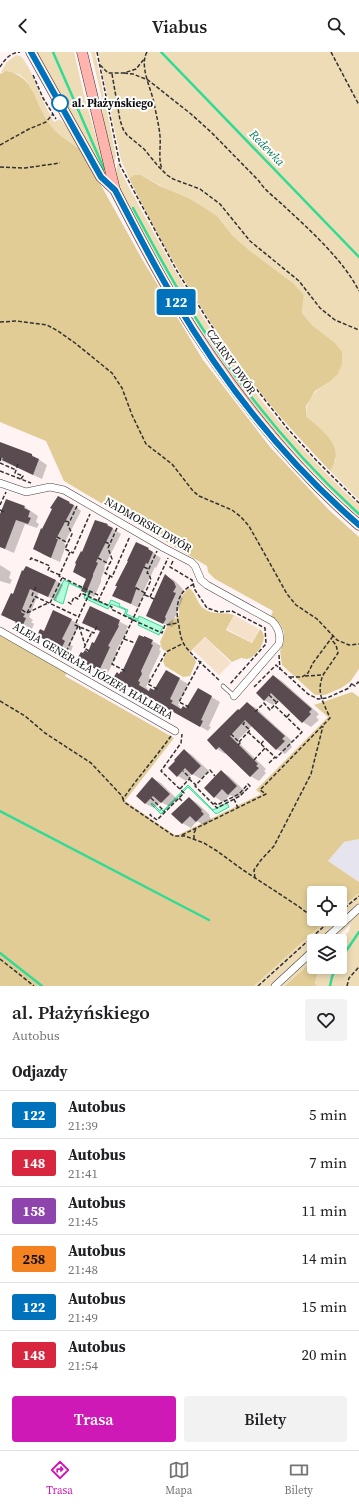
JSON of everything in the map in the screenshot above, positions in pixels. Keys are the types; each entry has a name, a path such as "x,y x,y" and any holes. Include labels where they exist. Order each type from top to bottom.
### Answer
{"main road":[{"name":"CZARNY DWÓR","path":"24,52 101,177 115,190"},
{"name":"CZARNY DWÓR","path":"82,52 115,190 174,298 206,349 260,422 292,460 336,505 359,525"}],"street":[{"name":"NADMORSKI DWÓR","path":"0,483 26,492 50,487 64,490 191,562 195,566 203,582"},
{"path":"203,582 272,621 276,625 280,634 279,644 234,696"},
{"name":"ALEJA GENERAŁA JÓZEFA HALLERA","path":"0,630 175,731"},
{"path":"331,934 359,908"},
{"path":"275,986 307,956"}],"lane":[{"path":"225,687 234,696"}],"path":[{"path":"0,67 6,58 14,52 24,52"},
{"path":"97,52 120,165 177,271 208,322 260,395 306,449 359,503"},
{"path":"147,52 145,58 146,71 160,134 160,161 161,168 164,171"},
{"path":"331,52 359,105"},
{"path":"124,73 136,68 145,58"},
{"path":"100,66 108,73 133,74 148,80 191,114 211,132 259,181 262,186 340,262 359,291"},
{"path":"31,71 43,98 56,119"},
{"path":"112,74 120,120 125,132 173,179 200,189 220,204 250,240 299,281 320,308 335,320 359,330"},
{"path":"0,146 29,129 46,122 53,114"},
{"path":"0,167 25,168 60,163"},
{"path":"0,322 17,321 47,325 75,343 112,373 122,388 132,415 146,444 172,464 193,491 199,496 232,510 241,517 249,526 287,594 296,604 325,626 333,636 343,644 359,644"},
{"path":"0,464 16,470"},
{"path":"18,464 15,473 23,476 21,480"},
{"path":"0,471 36,485"},
{"path":"0,504 4,494"},
{"path":"70,552 65,549 72,534 68,525 75,509"},
{"path":"0,510 4,512"},
{"path":"60,575 70,552 73,553 92,511"},
{"path":"65,521 69,522"},
{"path":"118,526 122,529"},
{"path":"110,576 105,574 112,559 108,548 115,532"},
{"path":"98,600 110,576 112,576 131,534"},
{"path":"57,537 68,543"},
{"path":"105,542 110,544"},
{"path":"158,550 162,552"},
{"path":"125,671 112,664 151,580 149,574 147,573 155,556"},
{"path":"150,597 169,556"},
{"path":"30,560 31,558 50,566 48,570 100,596"},
{"path":"98,558 110,564"},
{"path":"174,559 170,567 192,580 193,584 195,590 207,608 214,612 232,611 265,628 266,644 225,687 184,643 178,623 176,612 178,601 185,589 193,584 203,582"},
{"path":"144,567 148,569"},
{"path":"28,613 49,603 62,578"},
{"path":"36,587 32,595 79,617"},
{"path":"136,588 154,599"},
{"path":"90,650 84,648 85,646 78,626 75,624 87,596 91,591"},
{"path":"68,602 71,604 74,597 78,599 81,593 112,607 111,610 133,619 138,623 160,633 162,633 165,625 178,623"},
{"path":"28,613 35,597"},
{"path":"22,610 28,613"},
{"path":"78,626 92,632"},
{"path":"48,641 47,643 66,652 78,626"},
{"path":"85,646 92,632 94,633 97,626"},
{"path":"305,676 333,636"},
{"path":"124,638 135,643"},
{"path":"0,701 91,763 122,796 124,802 174,836 182,835 266,794 260,790 330,718 319,692 319,685 323,675 338,653 336,645 331,639"},
{"path":"157,689 148,684 166,652 184,643"},
{"path":"189,708 179,702 201,661"},
{"path":"254,687 276,665 308,694 318,699 322,699 349,688 352,684 355,686 358,682 359,683"},
{"path":"290,678 323,675"},
{"path":"269,695 277,703"},
{"path":"255,712 264,704 270,710 279,700"},
{"path":"270,763 302,732 274,705"},
{"path":"287,717 291,712"},
{"path":"246,721 243,724 250,730 248,732 275,757"},
{"path":"255,878 254,870 274,846 311,774 324,724"},
{"path":"123,799 153,762 175,731"},
{"path":"238,745 248,732"},
{"path":"231,734 239,742"},
{"path":"261,744 265,739"},
{"path":"151,814 150,815 157,820 184,793 161,770 179,745"},
{"path":"254,760 265,748"},
{"path":"196,785 210,770 215,776"},
{"path":"183,771 196,785 195,786 217,808 240,796 250,786 248,784 239,794 217,805 215,803 214,804"},
{"path":"180,789 189,778"},
{"path":"151,798 165,811"},
{"path":"179,798 183,802"},
{"path":"234,799 238,808"},
{"path":"194,839 194,833 197,828"},
{"path":"182,835 194,839 217,851 233,864 307,912"},
{"path":"347,906 359,896"},
{"path":"258,986 324,926"},
{"path":"0,959 34,986"},
{"path":"282,964 287,965"},
{"path":"347,986 349,978 359,967"}],"shaded area":[{"path":"36,52 74,52 84,95 107,175 105,174"},
{"path":"91,52 95,52 116,156 114,166 105,135 101,95"},
{"path":"98,52 359,52 359,500 330,471 336,459 315,426 306,416 306,410 312,396 329,382 335,343 312,325 302,313 304,295 293,283 249,250 232,235 217,216 141,175 134,175 129,178 121,160"},
{"path":"16,55 22,57 30,70 54,122 60,119 68,128 82,151 50,126 33,91 25,79 16,73 2,72 0,74 6,63"},
{"path":"6,71 16,74 29,85 45,118 54,130 82,151 142,259 203,360 270,447 329,510 359,537 359,669 350,682 341,688 325,695 315,695 282,665 280,651 284,641 284,632 280,624 271,616 273,611 215,579 208,572 207,566 64,481 46,441 0,422 0,74"},
{"path":"118,162 121,172 163,249 207,324 223,348 253,390 282,425 327,474 359,505 359,517 321,481 268,423 221,360 171,282 126,201 117,177"},
{"path":"134,175 141,175 160,186 190,199 217,216 232,235 249,250 293,283 304,295 302,313 312,325 335,343 342,352 342,364 338,374 315,391 306,406 306,416 326,435 334,447 336,453 335,460 330,471 295,434 262,395 211,322 181,275 141,203 129,178"},
{"path":"64,580 89,592 87,597 108,606 111,600 128,610 126,614 138,619 139,616 163,627 159,635 138,625 139,621 124,615 126,610 111,604 108,609 84,598 86,591 69,583 63,604 54,600"},
{"path":"189,588 203,608 214,613 234,615 226,630 252,643 260,629 263,632 264,636 262,645 253,656 249,659 241,658 232,662 205,637 189,653 196,662 190,676 183,677 165,666 163,661 167,652 162,649 160,642 169,622 179,616 180,601"},
{"path":"234,615 259,629 252,643 227,629"},
{"path":"0,634 67,673 65,676 174,738 125,801 176,836 261,794 256,790 328,717 314,705 352,692 359,697 359,839 344,842 328,861 359,882 359,893 347,902 347,886 307,886 307,926 320,926 311,934 307,934 307,938 254,986 0,986"},
{"path":"205,637 231,663 219,675 193,650"},
{"path":"188,785 213,810 227,803 229,807 216,814 188,787 161,814 151,804 152,803 160,811 161,809 163,811"},
{"path":"359,839 359,882 328,861 344,842"},
{"path":"359,893 359,986 317,986 315,985 317,974 347,974 347,934 351,923 340,934 311,934 320,926 347,926 347,902"},
{"path":"307,938 307,966 285,986 254,986"},
{"path":"307,966 307,974 317,974 315,984 317,986 285,986"}],"building":[{"path":"0,442 32,454 32,456 39,459 33,475 2,460 3,458 0,457"},
{"path":"58,496 74,505 56,539 58,539 51,558 33,549 41,528 42,529 52,509 50,508"},
{"path":"6,499 25,506 24,508 30,511 28,517 31,518 28,524 16,520 5,549 0,547 0,514"},
{"path":"95,520 108,524 107,525 113,528 96,562 98,563 86,593 81,591 86,579 73,572 75,563 81,551 82,552"},
{"path":"136,542 149,548 148,549 153,552 135,587 137,587 131,604 112,596 117,586 115,586"},
{"path":"26,566 56,580 48,597 30,589 21,612 25,614 23,617 26,618 22,627 15,623 16,622 1,615 11,593 13,594 22,570 23,571"},
{"path":"165,574 174,582 176,587 173,592 176,593 163,624 146,616"},
{"path":"90,606 120,620 119,626 108,646 110,647 99,671 77,659 81,652 83,653 85,650 88,652 92,642 94,643 100,631 82,623"},
{"path":"53,610 72,619 62,639 65,641 62,647 37,636 40,629 44,631"},
{"path":"139,635 153,640 151,644 153,645 141,671 142,674 138,681 140,682 139,685 149,691 150,688 154,690 166,670 180,678 170,699 173,701 171,703 181,709 183,706 186,708 198,688 212,696 201,720 203,721 200,727 113,678 117,672 119,674 121,671 122,672"},
{"path":"273,675 312,709 309,712 311,714 302,723 271,693 264,701 256,693"},
{"path":"247,702 285,736 282,739 285,741 276,750 245,720 230,736 258,764 256,766 259,768 250,777 219,747 216,750 207,740"},
{"path":"184,749 201,766 192,775 185,768 177,777 168,768"},
{"path":"221,770 237,786 228,795 222,789 214,798 204,788"},
{"path":"152,777 170,794 161,803 153,796 145,804 136,796"},
{"path":"189,797 204,814 196,822 190,816 182,824 171,814"}],"waterway":[{"path":"53,52 104,169"},
{"name":"Redewka","path":"161,52 359,257"},
{"path":"133,208 185,301 203,330 243,386 264,414 310,466 359,514"},
{"path":"0,811 209,920"},
{"path":"347,950 359,932"},
{"path":"0,953 42,986"},
{"path":"330,986 333,974"}],"bus line":[{"name":"122","path":"31,52 101,177 115,190 151,258 206,349 239,395 276,442 336,505 359,525"}],"place":[{"name":"al. Płażyńskiego","path":"60,103"}]}
